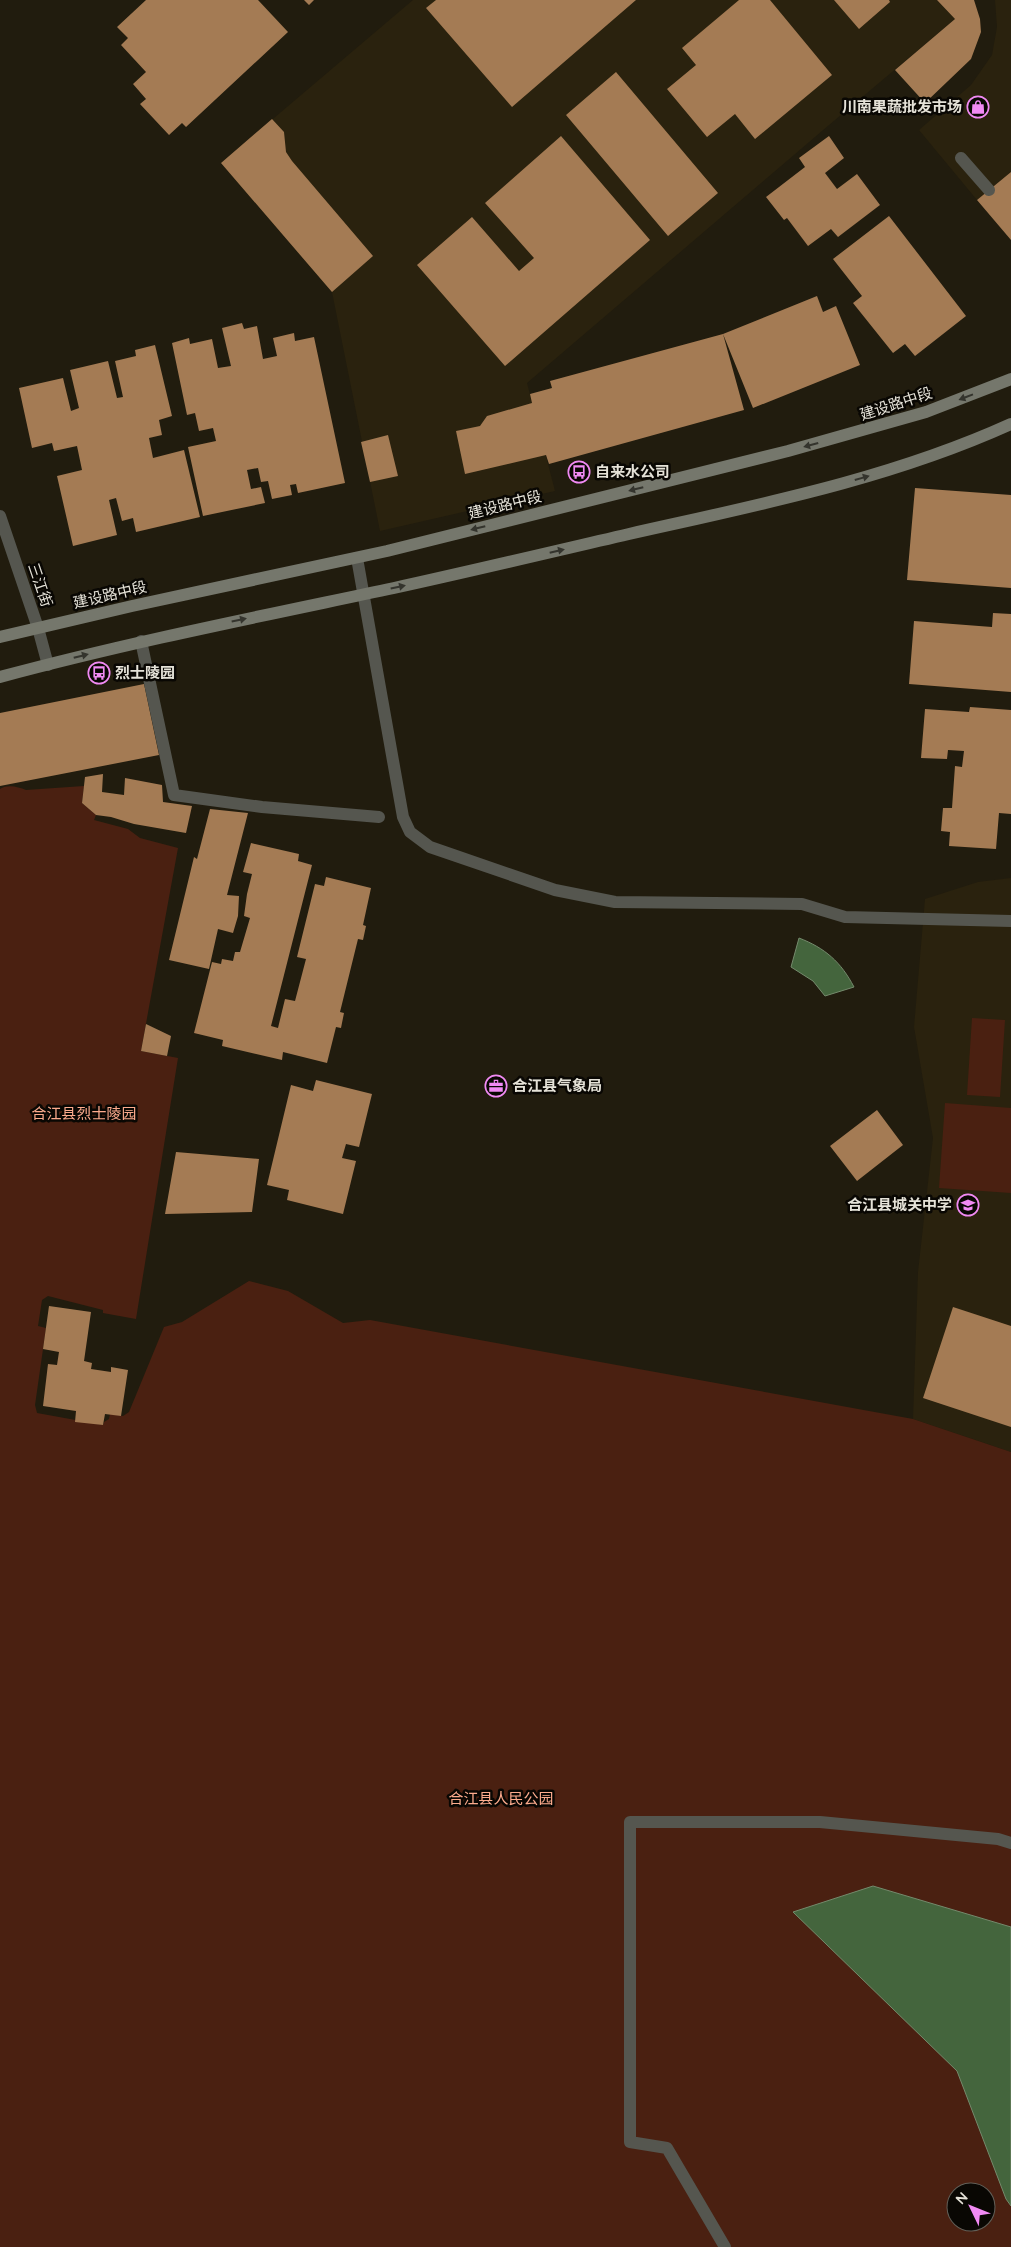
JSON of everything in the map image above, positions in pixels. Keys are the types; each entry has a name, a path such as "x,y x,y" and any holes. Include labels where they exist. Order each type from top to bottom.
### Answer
{"main road":[{"name":"建设路中段","path":"0,637 132,606 357,558 859,433 926,412 1011,379"},
{"path":"0,678 141,641 364,594 798,496 938,453 975,440 1011,424"}],"street":[{"path":"961,158 989,190"},
{"name":"三江街","path":"0,516 38,628 48,665"},
{"path":"357,558 403,817 410,832 430,847 555,890 615,902 802,904 846,917 1011,921"},
{"path":"141,641 174,795 262,807 379,817"},
{"path":"725,2247 667,2148 630,2142 630,1822 820,1822 998,1840 1011,1843"}],"shaded area":[{"path":"413,0 937,0 955,19 527,383 555,491 380,531 332,292 221,163"},
{"name":"川南果蔬批发市场","path":"995,0 1011,0 1011,172 977,200 919,130 971,85 992,55 997,27"},
{"name":"合江县城关中学","path":"1011,878 1011,1452 913,1419 918,1272 933,1138 914,1027 925,899 978,882"},
{"path":"799,938 817,946 838,963 854,987 825,996 813,981 791,967"},
{"path":"873,1886 1011,1927 1011,2206 1006,2199 957,2071 793,1912"}],"green space":[{"name":"合江县人民公园","path":"10,786 26,790 84,786 82,803 96,815 94,820 128,829 140,838 178,848 141,1051 178,1058 136,1319 103,1313 103,1310 48,1296 42,1300 38,1326 46,1328 35,1405 37,1413 103,1425 109,1419 110,1414 123,1416 129,1412 164,1327 182,1322 249,1281 288,1291 343,1323 370,1320 913,1419 1011,1452 1011,2247 0,2247 0,789"},
{"path":"972,1018 1005,1020 1000,1097 967,1095"},
{"path":"945,1103 1011,1108 1011,1193 939,1188"}],"building":[{"path":"146,0 258,0 288,32 186,127 182,123 169,135 140,104 146,99 133,84 146,72 121,45 128,38 117,27"},
{"path":"304,0 314,0 309,5"},
{"path":"436,0 636,0 512,107 426,8"},
{"path":"739,0 770,0 832,75 755,139 735,114 707,137 667,89 696,65 682,48"},
{"path":"834,0 889,0 890,2 859,29"},
{"path":"937,0 974,0 980,19 981,32 971,59 925,103 895,70 955,19"},
{"path":"616,72 718,193 668,236 566,115"},
{"path":"272,119 284,132 286,152 292,161 373,256 332,292 221,163"},
{"path":"561,136 650,240 505,366 417,265 472,217 519,271 534,258 485,203"},
{"path":"829,136 844,158 825,173 837,189 857,174 880,205 838,237 831,229 808,246 787,218 784,220 766,197 805,167 799,158"},
{"path":"1011,172 1011,240 977,200"},
{"path":"889,216 966,316 915,356 905,344 893,353 853,303 862,296 833,259"},
{"path":"817,296 823,312 836,306 860,365 753,408 723,334"},
{"path":"242,323 244,329 257,326 263,359 277,356 273,338 294,333 295,341 314,337 345,483 298,493 296,484 290,485 292,495 272,499 268,481 261,482 258,468 247,470 251,489 261,487 265,503 203,516 188,447 216,441 213,428 199,431 195,413 187,415 172,343 189,338 190,344 212,339 218,368 231,366 222,328"},
{"path":"723,334 744,410 549,464 546,455 465,474 456,431 480,426 487,416 532,403 530,394 552,388 550,381"},
{"path":"155,345 172,416 159,420 162,435 149,438 153,458 184,450 200,517 136,532 133,518 122,521 116,498 109,500 117,535 73,546 57,476 82,470 77,446 54,451 52,443 32,448 19,388 63,378 71,411 79,408 70,370 108,361 117,398 123,397 115,361 136,356 135,350"},
{"path":"388,435 398,476 370,482 361,442"},
{"path":"915,488 1011,495 1011,588 907,580"},
{"path":"993,613 1011,614 1011,692 909,684 914,621 992,627"},
{"path":"144,684 159,755 0,786 0,713"},
{"path":"970,707 1011,710 1011,814 999,813 996,849 949,846 950,832 941,831 943,808 952,808 955,766 962,767 964,751 948,750 947,759 921,758 925,709 969,712"},
{"path":"103,774 102,792 124,795 125,778 162,785 163,802 192,806 186,833 96,815 82,803 85,777"},
{"path":"210,809 248,813 227,895 239,896 238,916 233,933 218,929 209,969 169,960 194,857 197,859"},
{"path":"251,843 299,854 298,861 312,865 271,1026 278,1028 285,999 295,1001 306,959 297,957 315,884 324,886 326,877 371,888 363,925 366,926 363,940 358,939 340,1012 344,1013 341,1028 336,1027 327,1063 283,1052 282,1060 222,1046 223,1040 194,1033 212,962 221,964 222,959 233,961 235,952 240,952 250,918 244,916 252,874 243,872"},
{"path":"146,1024 171,1036 167,1056 141,1051"},
{"path":"316,1080 372,1094 359,1147 346,1144 342,1158 356,1161 343,1214 287,1200 289,1190 267,1185 291,1085 313,1091"},
{"path":"877,1110 903,1145 857,1181 830,1146"},
{"path":"176,1152 259,1159 252,1212 165,1214"},
{"path":"49,1306 91,1312 84,1361 92,1363 91,1369 111,1372 111,1367 128,1370 121,1416 105,1414 103,1425 75,1422 76,1411 43,1406 48,1364 57,1365 59,1352 43,1349"},
{"path":"953,1307 1011,1326 1011,1427 923,1398"}],"place":[{"name":"川南果蔬批发市场","path":"978,107"},
{"name":"自来水公司","path":"579,472"},
{"name":"烈士陵园","path":"99,673"},
{"name":"合江县气象局","path":"496,1086"},
{"name":"合江县城关中学","path":"968,1205"}],"park label":[{"name":"合江县烈士陵园","path":"84,1114"}]}
